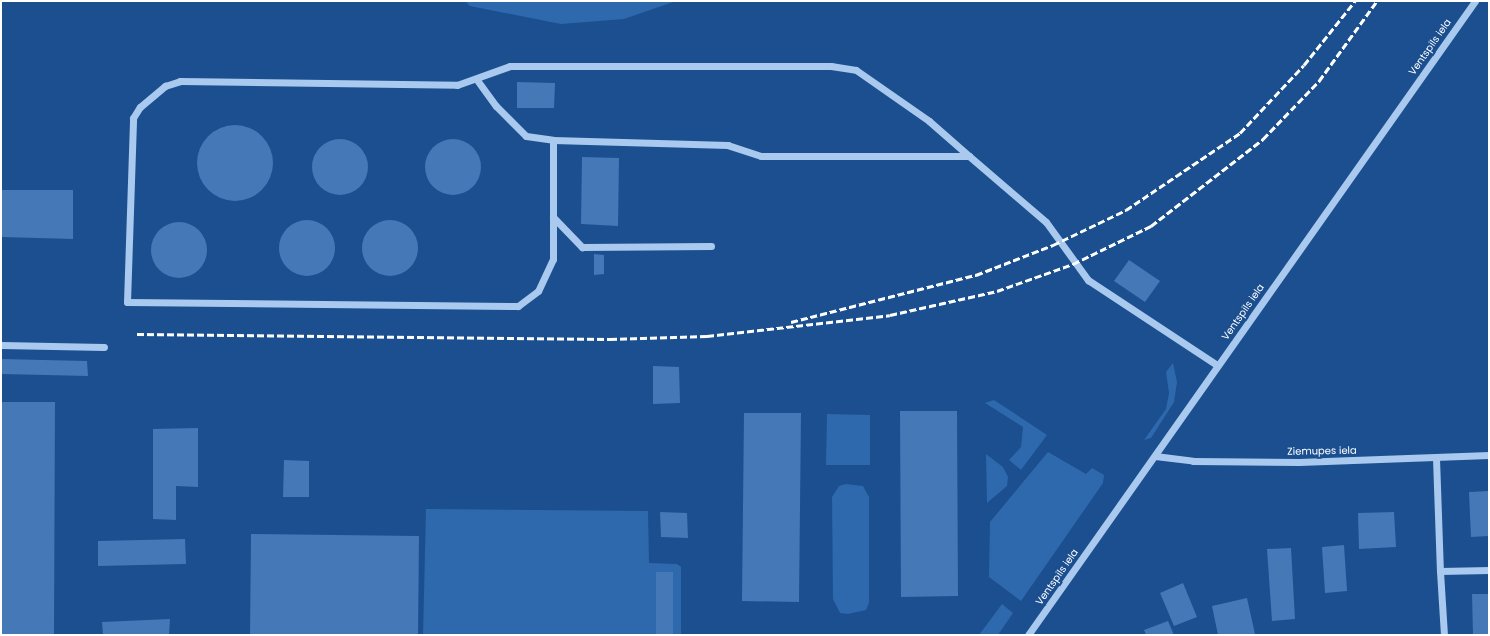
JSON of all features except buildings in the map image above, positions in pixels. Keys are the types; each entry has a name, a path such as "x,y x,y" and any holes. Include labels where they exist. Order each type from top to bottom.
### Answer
{"street":[{"name":"Ventspils iela","path":"1028,635 1475,1"},
{"path":"553,140 553,259 538,292 518,306 127,302 133,118 140,107 165,86 180,81 457,85 477,80 510,66 830,66 856,70 929,121 1046,222 1088,280 1218,365"},
{"path":"477,80 496,106 526,136 553,140 728,145 761,156 970,156"},
{"path":"553,217 582,247 711,246"},
{"path":"1,345 104,347"},
{"name":"Ziemupes iela","path":"1155,456 1193,461 1300,462 1489,455"},
{"path":"1436,458 1444,635"},
{"path":"1440,571 1489,570"}],"shaded area":[{"path":"465,1 676,1 624,19 561,24 470,6"},
{"path":"1173,363 1177,382 1174,402 1151,438 1144,440 1166,409 1169,393 1166,372"},
{"path":"994,400 1047,435 1021,470 1009,460 1021,447 1023,427 985,403"},
{"path":"827,414 870,415 870,465 826,465"},
{"path":"1048,452 1086,474 1092,468 1104,475 1103,483 1021,601 989,577 990,522"},
{"path":"986,454 1003,467 1008,477 1007,486 987,503"},
{"path":"846,484 863,486 869,497 869,603 866,610 848,614 840,613 833,599 832,497 839,486"},
{"path":"426,509 648,511 649,563 677,564 681,567 681,635 423,635"},
{"path":"1002,604 1013,613 998,635 979,635"}],"railway":[{"path":"791,322 976,275 1053,245 1126,210 1240,133 1304,65 1355,1"},
{"path":"137,334 610,339 707,336 890,315 997,291 1073,264 1151,226 1263,139 1319,81 1377,1"}]}
